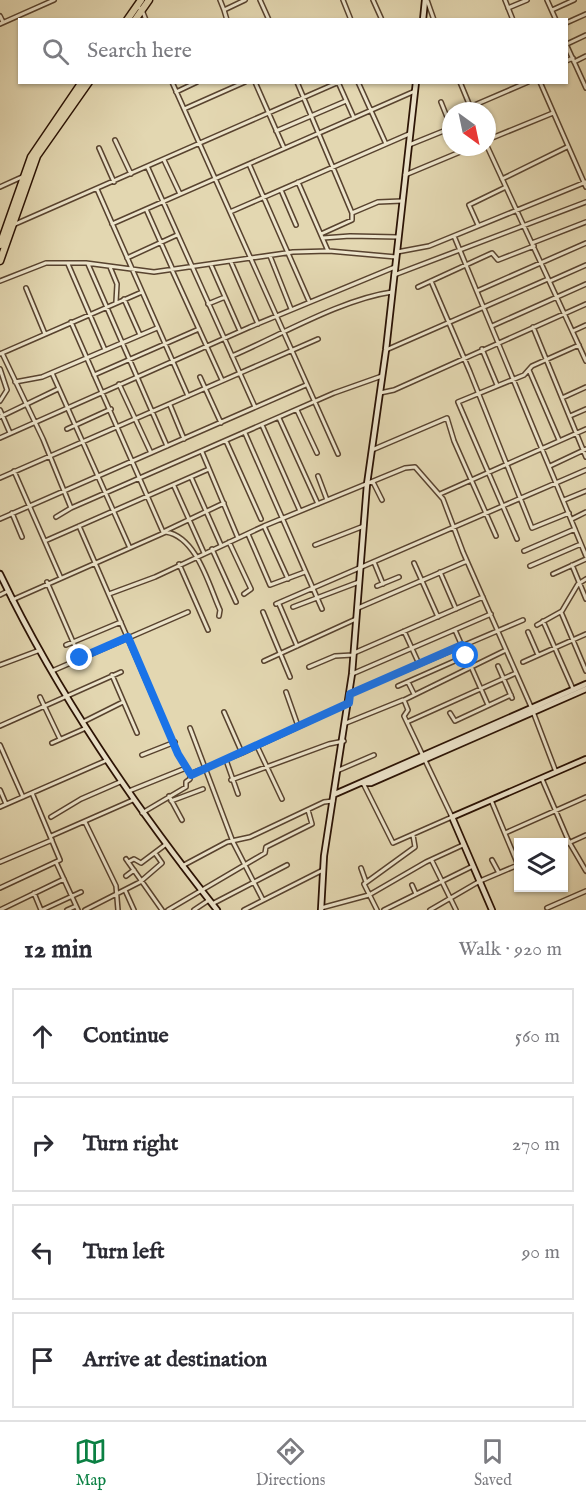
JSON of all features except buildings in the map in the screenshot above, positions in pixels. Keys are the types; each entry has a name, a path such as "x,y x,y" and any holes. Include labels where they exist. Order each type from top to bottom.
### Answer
{"highway":[{"path":"136,18 141,0"},
{"path":"129,18 149,0"},
{"path":"0,245 22,177 37,146 81,84"},
{"path":"0,261 37,156 87,84"}],"street":[{"path":"0,16 2,23 54,0"},
{"path":"220,0 226,18"},
{"path":"224,10 245,0"},
{"path":"260,0 268,18"},
{"path":"343,0 350,18"},
{"path":"373,0 381,18"},
{"path":"423,18 426,0"},
{"path":"426,0 433,18"},
{"path":"505,0 512,18"},
{"path":"508,8 527,0"},
{"path":"547,0 555,18"},
{"path":"552,10 574,0"},
{"path":"140,8 145,18"},
{"path":"568,23 586,14"},
{"path":"568,44 586,35"},
{"path":"568,46 586,88"},
{"path":"568,61 586,57"},
{"path":"173,84 338,454"},
{"path":"176,92 193,84"},
{"path":"184,110 241,84"},
{"path":"256,84 284,148"},
{"path":"298,84 352,213 352,220 322,236"},
{"path":"12,226 336,84"},
{"path":"338,84 354,118"},
{"path":"359,84 386,144"},
{"path":"416,84 386,350 367,484 349,703 333,801 321,909 369,895 463,845"},
{"path":"461,84 468,102"},
{"path":"486,102 524,84"},
{"path":"0,281 43,264 88,264 132,271 173,270 288,253 328,251 396,254 429,246 585,184 541,84"},
{"path":"112,224 415,91"},
{"path":"276,131 346,100"},
{"path":"496,136 553,113"},
{"path":"409,145 442,132"},
{"path":"230,212 410,133"},
{"path":"115,140 131,174"},
{"path":"502,180 567,147"},
{"path":"99,148 114,182"},
{"path":"405,175 450,156"},
{"path":"491,156 586,361"},
{"path":"164,160 180,194"},
{"path":"249,164 309,302"},
{"path":"147,167 255,407"},
{"path":"0,188 22,177"},
{"path":"298,182 328,251"},
{"path":"478,225 469,205 506,188"},
{"path":"97,189 188,396"},
{"path":"281,190 296,225"},
{"path":"352,213 378,202 402,201"},
{"path":"394,275 586,202"},
{"path":"146,209 222,380"},
{"path":"418,287 492,253 498,260 586,222"},
{"path":"127,258 177,235"},
{"path":"322,236 398,237"},
{"path":"454,236 586,557 553,574"},
{"path":"477,291 586,243"},
{"path":"270,256 291,309"},
{"path":"231,262 258,324"},
{"path":"68,264 105,350"},
{"path":"88,264 167,446"},
{"path":"212,265 240,331"},
{"path":"386,350 586,265"},
{"path":"111,267 117,284 116,303"},
{"path":"0,438 240,331 395,267"},
{"path":"431,281 533,528 569,513"},
{"path":"492,326 586,284"},
{"path":"26,288 45,334"},
{"path":"71,508 48,457 43,439 33,423 1,353 141,292"},
{"path":"232,356 341,308 375,295 392,292"},
{"path":"208,304 225,297"},
{"path":"124,299 140,335"},
{"path":"380,393 396,389 586,304"},
{"path":"71,322 163,532"},
{"path":"573,331 586,325"},
{"path":"533,327 586,457"},
{"path":"15,382 52,373 157,328"},
{"path":"94,375 199,329"},
{"path":"0,478 318,339"},
{"path":"517,539 458,402 512,379 546,360 586,346"},
{"path":"482,349 497,385"},
{"path":"0,369 7,392 0,401"},
{"path":"529,370 559,440"},
{"path":"52,373 129,546"},
{"path":"56,517 71,508 262,425 382,376"},
{"path":"200,377 221,423"},
{"path":"119,384 151,453"},
{"path":"0,519 306,384"},
{"path":"562,398 586,387"},
{"path":"1,416 59,389"},
{"path":"170,404 184,439"},
{"path":"66,429 111,409"},
{"path":"570,416 586,409"},
{"path":"0,410 10,433"},
{"path":"297,410 316,453"},
{"path":"279,418 318,504"},
{"path":"372,450 447,418 470,480 496,536"},
{"path":"262,425 300,511"},
{"path":"440,494 586,429"},
{"path":"244,433 322,609"},
{"path":"226,441 261,519"},
{"path":"549,466 584,449"},
{"path":"202,452 238,538"},
{"path":"109,594 155,577 195,556 300,511 405,468 415,467 440,494 466,561 533,712 556,772"},
{"path":"45,541 209,469"},
{"path":"297,646 277,604 586,470"},
{"path":"14,471 60,576"},
{"path":"318,476 327,500"},
{"path":"191,477 221,545"},
{"path":"373,482 382,500"},
{"path":"174,486 204,553"},
{"path":"564,500 586,491"},
{"path":"12,600 60,576 224,504"},
{"path":"572,519 586,512"},
{"path":"12,513 22,537"},
{"path":"79,526 190,774 186,787 142,813"},
{"path":"264,526 288,579"},
{"path":"315,545 364,526"},
{"path":"524,551 575,529"},
{"path":"163,532 181,538 195,556 220,610 219,616"},
{"path":"248,534 270,585 305,572"},
{"path":"229,542 251,589 244,594"},
{"path":"530,566 581,544"},
{"path":"212,549 236,602"},
{"path":"357,608 466,561"},
{"path":"374,562 383,584"},
{"path":"414,563 438,617"},
{"path":"179,564 208,630"},
{"path":"572,565 586,599"},
{"path":"440,572 456,609"},
{"path":"0,574 39,650 105,761 165,844 217,910"},
{"path":"377,586 399,577"},
{"path":"537,625 561,612 580,582 586,579"},
{"path":"293,607 360,581"},
{"path":"47,582 80,658"},
{"path":"0,595 8,591"},
{"path":"309,667 335,656 354,654 483,597"},
{"path":"52,671 188,612"},
{"path":"262,612 290,677"},
{"path":"561,612 586,671"},
{"path":"352,674 490,614"},
{"path":"264,661 356,619"},
{"path":"350,694 523,620"},
{"path":"543,621 574,690"},
{"path":"66,645 122,622"},
{"path":"455,630 488,705"},
{"path":"404,632 418,664"},
{"path":"528,632 538,655"},
{"path":"523,662 586,634"},
{"path":"0,665 39,650"},
{"path":"346,723 404,700 506,650"},
{"path":"398,687 466,656"},
{"path":"450,714 455,721 511,697 498,666"},
{"path":"0,726 121,672"},
{"path":"407,722 516,673"},
{"path":"112,675 137,733"},
{"path":"408,682 414,694"},
{"path":"533,712 586,684"},
{"path":"335,794 363,783 371,783 425,757 586,689"},
{"path":"286,692 298,726"},
{"path":"40,698 60,739"},
{"path":"404,700 408,710 404,715 425,757 492,910"},
{"path":"83,722 123,702"},
{"path":"190,774 242,753 349,703"},
{"path":"225,712 242,753"},
{"path":"52,743 86,728"},
{"path":"190,728 233,842 263,900"},
{"path":"231,780 329,744 344,741"},
{"path":"142,755 175,742"},
{"path":"0,745 23,797"},
{"path":"257,746 282,799"},
{"path":"339,770 374,755"},
{"path":"363,783 392,842 396,843 586,759"},
{"path":"226,760 231,780 238,794"},
{"path":"0,807 105,761"},
{"path":"127,792 186,768"},
{"path":"542,779 569,842 586,871"},
{"path":"51,817 81,799 120,782"},
{"path":"171,801 203,789"},
{"path":"0,790 6,804"},
{"path":"0,888 57,862 60,858 32,793"},
{"path":"169,796 182,820"},
{"path":"505,833 586,797"},
{"path":"0,862 133,800"},
{"path":"430,910 480,881 519,865 492,800"},
{"path":"182,866 215,848 256,835 308,810 333,801"},
{"path":"168,910 266,853 266,847 312,824 308,810"},
{"path":"85,822 118,893 118,910"},
{"path":"366,882 415,847 413,835"},
{"path":"569,842 586,835"},
{"path":"162,910 127,861 134,859 140,863 165,844"},
{"path":"85,910 142,881 162,863 155,852"},
{"path":"432,860 456,910"},
{"path":"492,860 499,873"},
{"path":"57,862 77,908 67,910"},
{"path":"194,910 287,865"},
{"path":"384,910 473,866"},
{"path":"361,868 366,882 364,886 377,910"},
{"path":"126,876 134,870"},
{"path":"244,910 324,870"},
{"path":"0,910 64,879"},
{"path":"412,885 416,894"},
{"path":"125,890 134,910"},
{"path":"547,908 586,891"},
{"path":"34,893 42,910 81,892"}],"route":[{"path":"80,658 128,637 175,742 178,754 191,775 349,703 350,694 462,645 466,656"}]}
